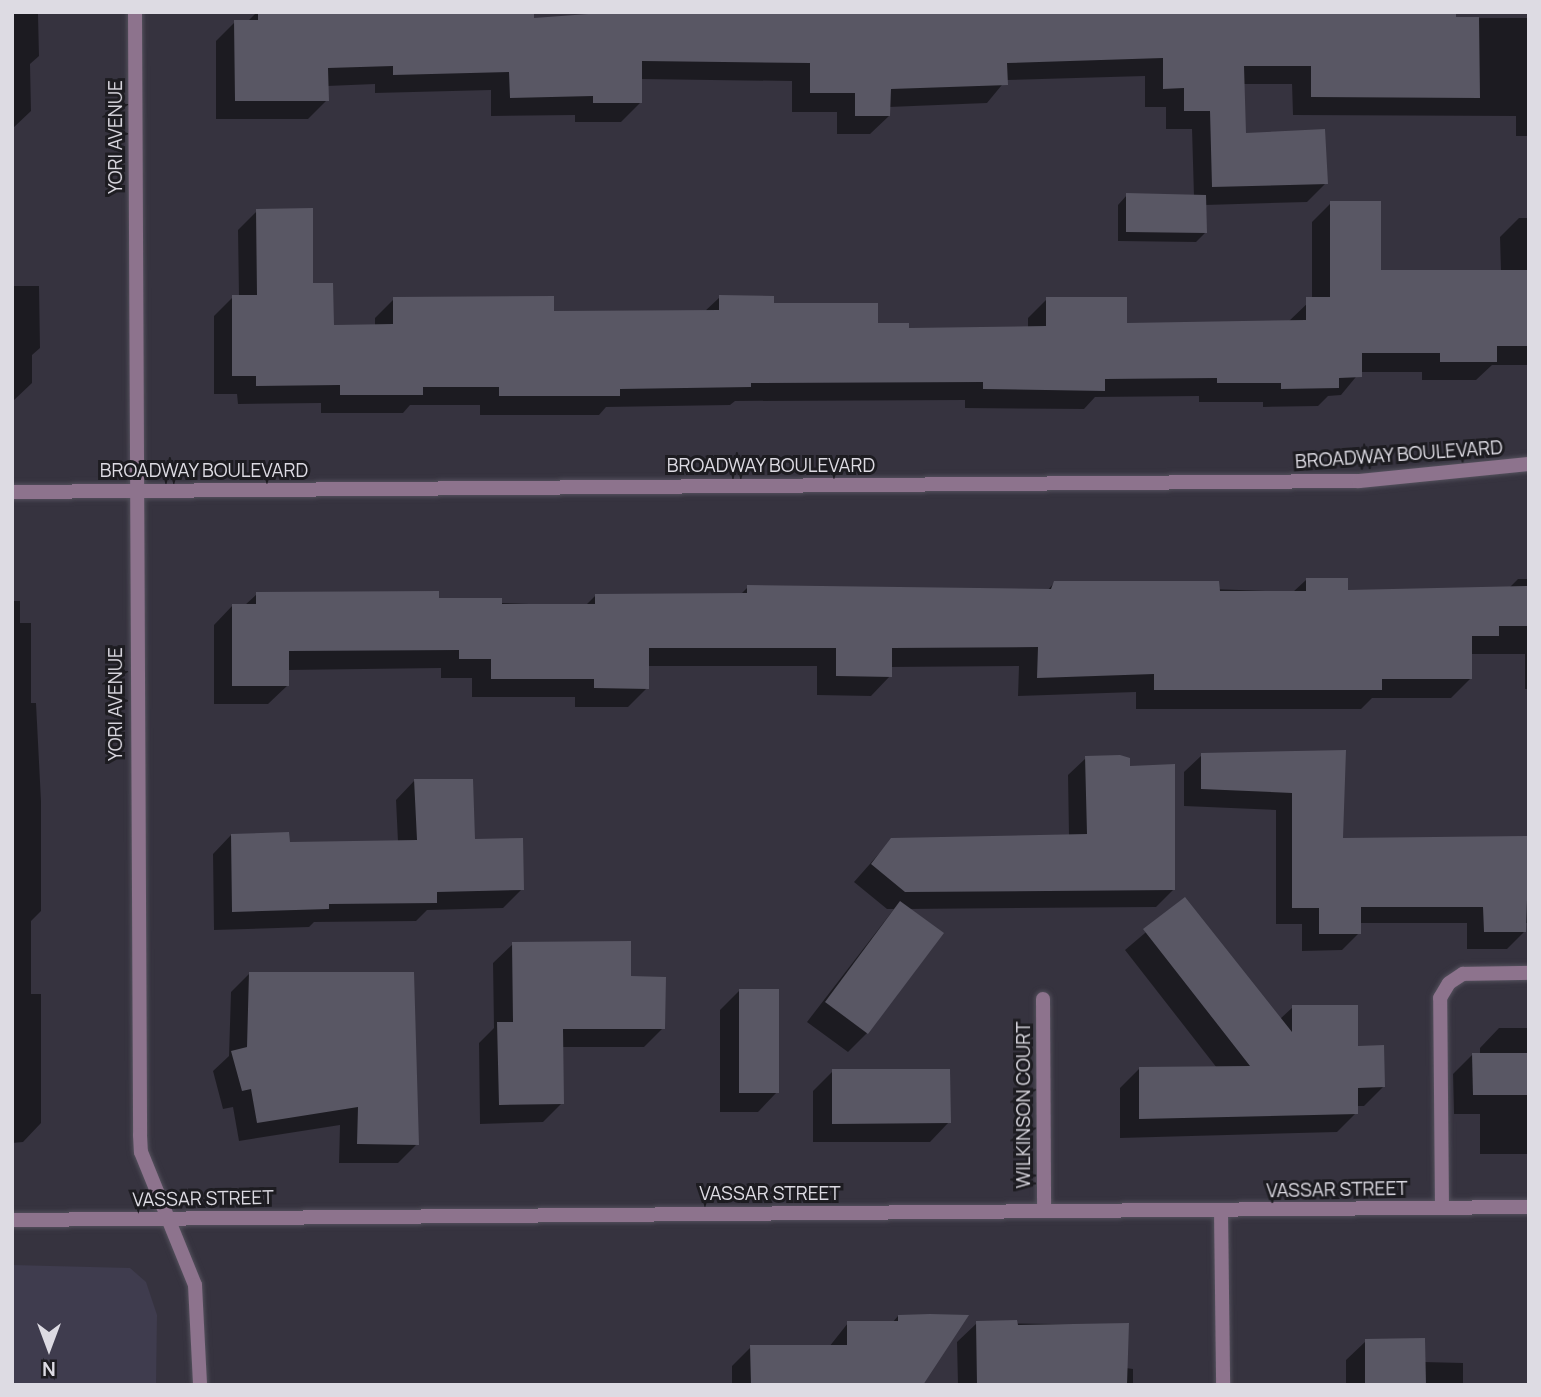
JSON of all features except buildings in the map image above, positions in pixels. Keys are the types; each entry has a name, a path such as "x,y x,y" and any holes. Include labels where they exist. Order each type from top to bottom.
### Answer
{"street":[{"name":"YORI AVENUE","path":"135,12 134,491 140,1135 141,1152 171,1220 195,1285 200,1385"},
{"name":"BROADWAY BOULEVARD","path":"12,492 1359,481 1529,464"},
{"path":"1442,1208 1440,998 1449,983 1463,974 1529,973"},
{"name":"WILKINSON COURT","path":"1043,999 1044,1211"},
{"name":"VASSAR STREET","path":"12,1220 1529,1207"},
{"path":"1222,1210 1223,1385"}],"shaded area":[{"path":"12,1265 130,1268 146,1282 157,1315 156,1385 12,1385"}]}
